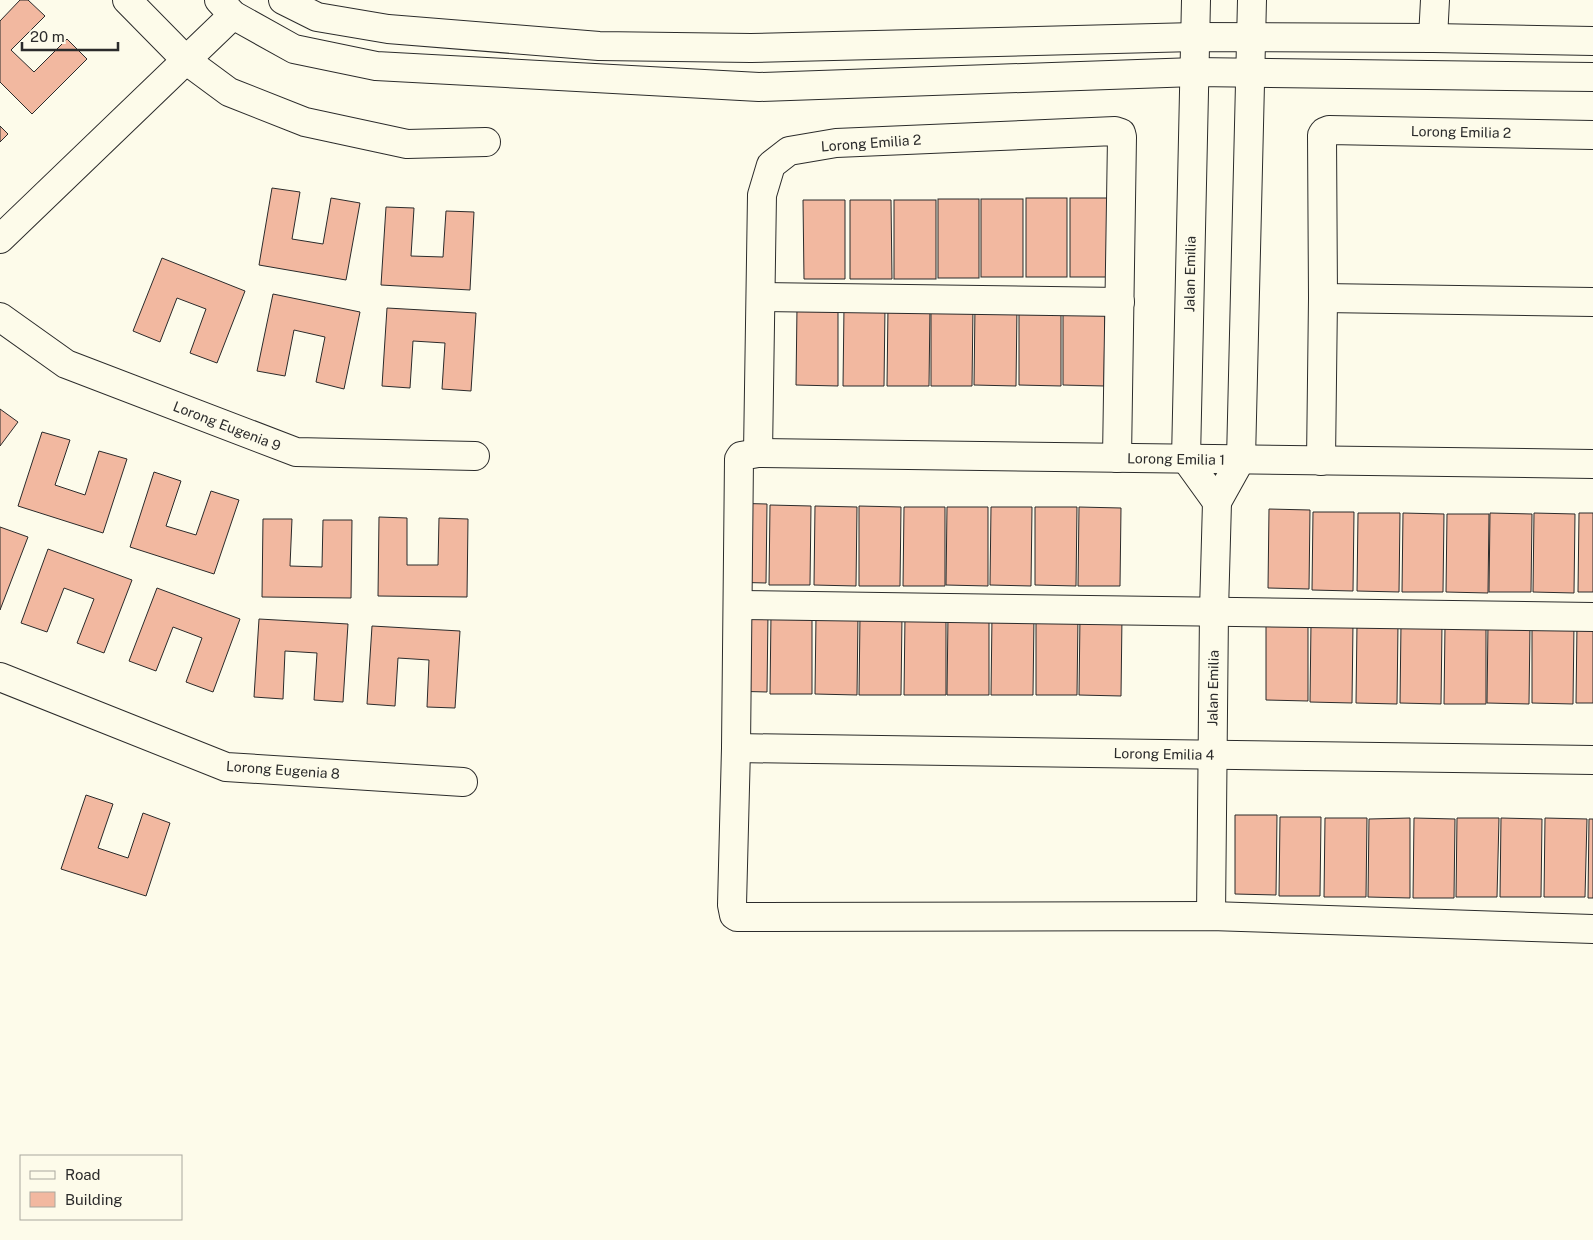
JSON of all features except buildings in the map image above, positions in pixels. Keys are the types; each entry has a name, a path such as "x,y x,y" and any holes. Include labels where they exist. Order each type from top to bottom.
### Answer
{"street":[{"path":"127,0 186,61 229,92 305,122 407,144 486,142"},
{"path":"282,0 317,17 388,29 599,46 751,48 1196,37 1593,41"},
{"name":"Jalan Emilia","path":"1186,459 1196,0"},
{"name":"Jalan Emilia","path":"1211,916 1217,502 1241,459 1252,0"},
{"path":"1433,38 1435,0"},
{"path":"0,239 186,61 226,8 294,49 376,66 759,88 1195,72 1593,77"},
{"name":"Lorong Emilia 2","path":"1323,298 1322,134 1326,130 1593,135"},
{"name":"Lorong Emilia 2","path":"758,453 762,195 771,165 789,151 836,143 1115,131 1121,133 1120,302"},
{"path":"761,297 1120,302 1118,458"},
{"path":"1321,461 1323,298 1593,302"},
{"name":"Lorong Eugenia 9","path":"0,317 66,364 296,452 475,456"},
{"path":"758,453 744,454 739,459 736,748 732,905 734,915 737,917 1211,916 1593,929"},
{"name":"Lorong Emilia 1","path":"758,453 1593,464"},
{"path":"1186,459 1217,502"},
{"path":"738,605 1593,616"},
{"name":"Lorong Eugenia 8","path":"0,677 226,767 463,782"},
{"name":"Lorong Emilia 4","path":"736,748 1593,760"}]}
